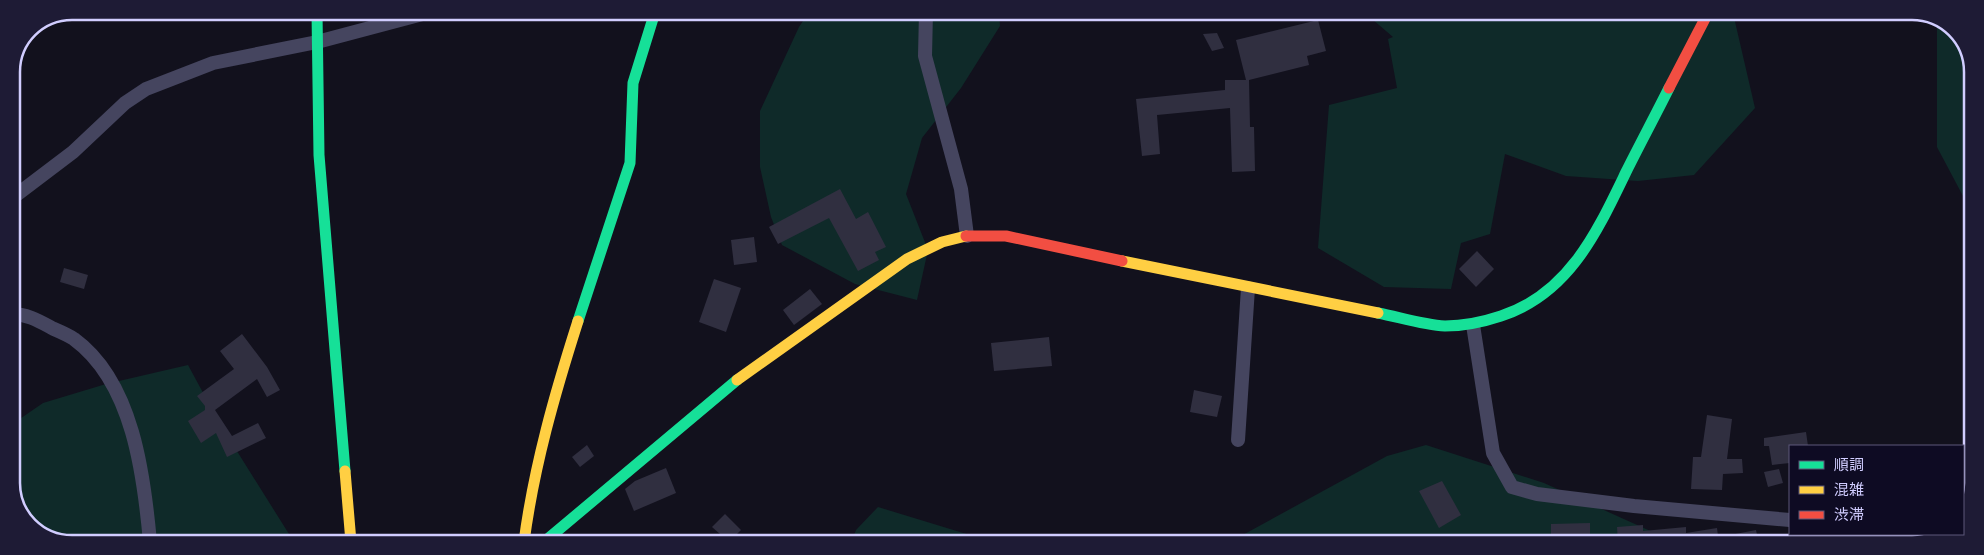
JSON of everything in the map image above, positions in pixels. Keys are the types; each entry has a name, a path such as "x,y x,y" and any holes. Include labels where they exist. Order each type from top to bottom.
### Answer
{"street":[{"path":"317,20 319,155 350,535"},
{"path":"20,193 72,152 125,103 146,89 213,63 317,42 400,20"},
{"path":"525,535 531,489 561,374 630,163 633,83 653,20"},
{"path":"926,20 925,56 961,189 967,236"},
{"path":"552,535 664,439 742,376 907,259 942,242 967,236 1006,236 1248,288 1444,326 1473,325 1511,313 1536,299 1564,277 1585,249 1611,203 1704,20"},
{"path":"1238,440 1248,288"},
{"path":"20,314 26,314 75,339 105,370 131,422 149,535"},
{"path":"1473,325 1493,454 1512,487 1537,494 1634,506 1789,520"}],"green space":[{"path":"804,20 1000,20 1000,26 961,88 922,138 906,194 928,250 917,300 855,284 782,245 771,217 760,167 760,111"},
{"path":"1373,20 1735,20 1755,108 1694,175 1638,181 1566,176 1505,154 1490,234 1461,243 1451,289 1384,287 1318,248 1329,105 1397,88 1388,39 1393,37"},
{"path":"1937,26 1953,40 1963,61 1964,198 1937,147"},
{"path":"188,365 220,424 290,535 65,535 49,530 38,522 27,509 20,487 20,419 43,403 106,384"},
{"path":"1426,445 1544,483 1659,535 1243,535 1387,456"},
{"path":"878,507 970,535 854,535 856,530"}],"building":[{"path":"1318,20 1326,51 1307,56 1309,65 1249,80 1250,127 1254,127 1255,171 1232,172 1230,108 1157,115 1160,154 1142,156 1136,99 1225,90 1225,80 1246,80 1236,40"},
{"path":"1217,33 1224,48 1212,51 1203,34"},
{"path":"840,189 856,219 868,212 886,247 875,252 879,260 858,271 829,218 778,244 769,227"},
{"path":"754,237 757,262 734,265 731,240"},
{"path":"1477,251 1494,269 1476,287 1459,269"},
{"path":"64,268 88,275 84,289 60,282"},
{"path":"714,279 741,288 726,332 699,322"},
{"path":"810,289 822,304 794,325 783,310"},
{"path":"242,334 267,367 280,390 267,397 257,379 215,410 232,436 258,423 266,438 227,457 216,433 201,443 188,421 205,410 205,406 197,396 234,369 220,351"},
{"path":"1049,337 1052,366 994,371 991,343"},
{"path":"1194,390 1222,396 1217,417 1190,412"},
{"path":"1707,415 1732,419 1727,459 1742,459 1743,473 1723,474 1722,490 1691,489 1693,457 1701,457"},
{"path":"1806,432 1808,445 1789,445 1789,463 1772,465 1769,446 1764,446 1764,438"},
{"path":"587,445 594,456 580,467 572,457"},
{"path":"666,468 676,493 634,511 625,489 635,481"},
{"path":"1779,469 1783,483 1768,487 1764,472"},
{"path":"1442,481 1461,515 1439,528 1419,491"},
{"path":"725,514 741,530 736,535 721,535 712,527"},
{"path":"1590,523 1590,535 1551,535 1551,524"},
{"path":"1643,525 1643,531 1686,527 1686,533 1717,528 1718,535 1618,535 1617,527"},
{"path":"1756,530 1757,535 1730,535"}],"traffic: fast":[{"path":"317,20 319,155 345,471"},
{"path":"578,321 630,163 633,83 653,20"},
{"path":"1378,313 1428,324 1459,325 1501,316 1525,306 1545,293 1563,277 1592,238 1669,88"},
{"path":"552,535 737,380"}],"traffic: slow":[{"path":"737,380 907,259 942,242 966,236"},
{"path":"1122,261 1378,313"},
{"path":"525,535 533,486 546,430 578,321"},
{"path":"345,471 350,535"}],"traffic: jam":[{"path":"1669,88 1704,20"},
{"path":"966,236 1006,236 1122,261"}]}
